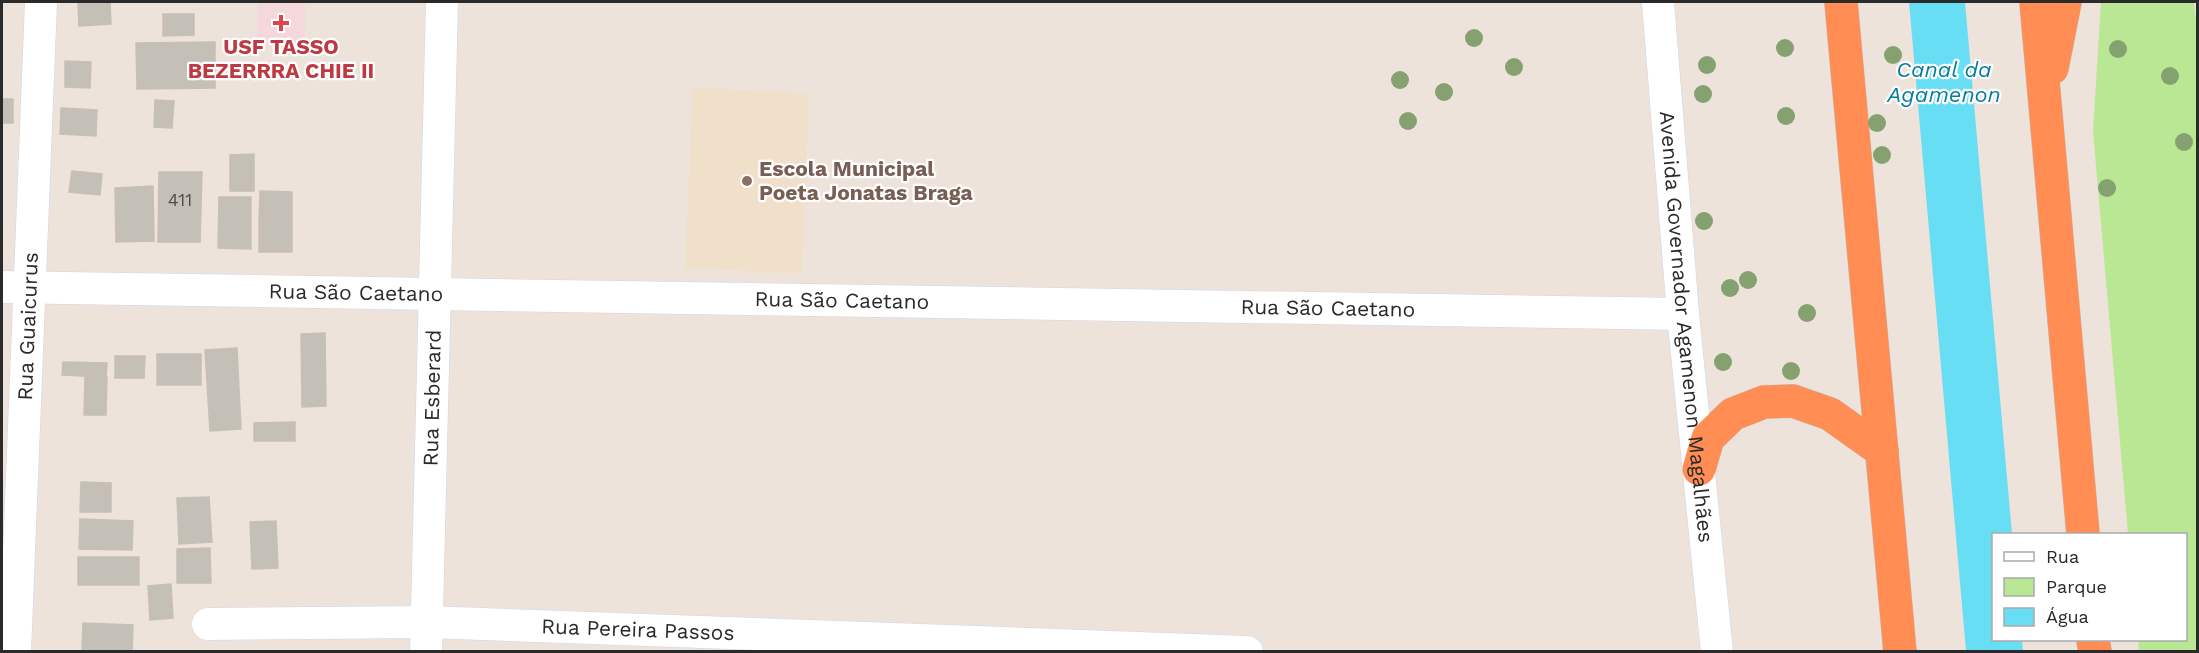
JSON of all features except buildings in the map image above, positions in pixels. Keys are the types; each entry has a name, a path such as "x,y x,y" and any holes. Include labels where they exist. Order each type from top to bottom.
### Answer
{"highway":[{"path":"1841,2 1900,651"},
{"path":"2036,2 2083,533"},
{"path":"2044,102 2065,2"},
{"path":"1699,469 1708,438 1733,414 1764,402 1793,401 1830,414 1882,451"}],"street":[{"name":"Rua Guaicurus","path":"15,651 16,287 41,2"},
{"name":"Rua Esberard","path":"427,637 442,2"},
{"name":"Avenida Governador Agamenon Magalhães","path":"1658,2 1683,314 1717,651"},
{"name":"Rua São Caetano","path":"16,287 1683,314"},
{"name":"Rua Pereira Passos","path":"208,624 427,637 1247,651"}],"shaded area":[{"name":"USF TASSO BEZERRRA CHIE II","path":"258,2 305,2 305,46 256,45"},
{"name":"Escola Municipal Poeta Jonatas Braga","path":"693,87 809,94 802,273 685,268"}],"green space":[{"path":"2101,2 2194,2 2198,40 2197,651 2139,651 2138,641 2187,641 2187,533 2128,533 2093,131"}],"water":[{"name":"Canal da Agamenon","path":"1909,2 1965,2 2012,533 1992,533 1992,641 2022,641 2023,651 1966,651"}],"place":[{"name":"USF TASSO BEZERRRA CHIE II","path":"281,23"},
{"name":"Escola Municipal Poeta Jonatas Braga","path":"747,181"}]}
